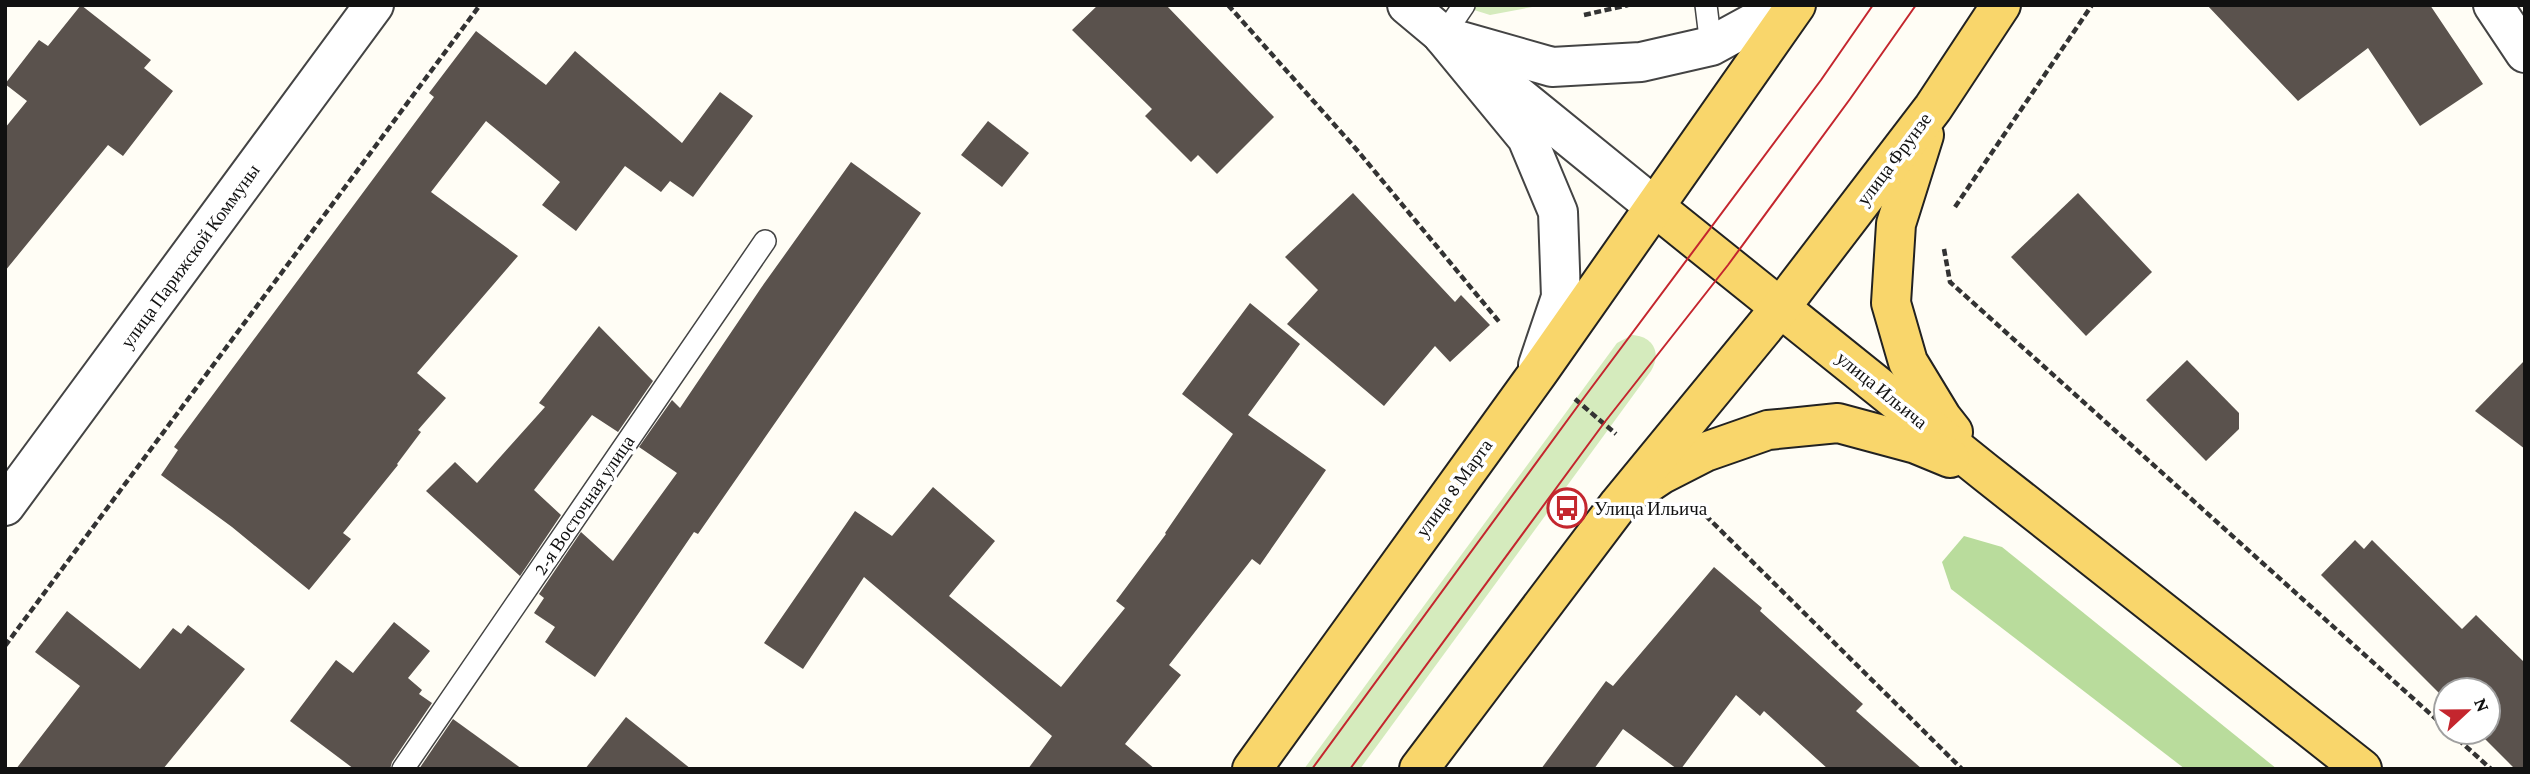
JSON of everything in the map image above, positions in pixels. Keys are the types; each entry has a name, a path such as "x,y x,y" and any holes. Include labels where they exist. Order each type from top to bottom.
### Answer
{"main road":[{"path":"1655,207 1797,5"},
{"name":"улица Фрунзе","path":"1780,308 1933,108 2001,5"},
{"path":"1933,108 1896,224 1891,303 1909,362 1942,418 1985,472"},
{"name":"улица 8 Марта","path":"1252,769 1655,207"},
{"name":"улица Ильича","path":"1655,207 2362,769"},
{"path":"1419,769 1619,504 1656,469 1780,308"},
{"path":"1656,469 1768,430 1838,423 1916,444 1985,472"}],"street":[{"name":"улица Парижской Коммуны","path":"5,506 374,5"},
{"name":"улица Ильича","path":"1407,5 1454,20 1655,207"},
{"path":"1454,20 1552,67 1641,62 1712,46 1766,16 1779,5"},
{"path":"2493,5 2525,53"},
{"path":"1454,20 1527,138 1558,212 1561,297 1536,373"}],"lane":[{"path":"1706,5 1712,46"},
{"name":"2-я Восточная улица","path":"402,769 765,241"}],"path":[{"path":"5,646 480,5"},
{"path":"1228,5 1357,150 1502,326 1501,337 1536,373 1656,469 1962,769"},
{"path":"1575,17 1628,5"},
{"path":"1951,217 1955,204 2092,5"},
{"path":"1943,242 1950,282 2432,715"},
{"path":"2466,746 2491,769"}],"green space":[{"path":"1458,5 1543,5 1490,15"},
{"path":"1632,335 1645,339 1653,347 1656,358 1651,371 1360,769 1304,769 1617,343"},
{"path":"1964,536 2002,547 2277,769 2185,769 1951,589 1942,562"}],"building":[{"path":"81,5 151,60 144,68 173,91 123,156 108,145 5,271 5,128 27,101 5,84 39,40 48,46"},
{"path":"1098,5 1166,5 1274,117 1217,174 1198,155 1191,162 1145,116 1152,109 1072,30"},
{"path":"2207,5 2430,5 2483,84 2420,126 2368,48 2298,101"},
{"path":"476,31 546,85 575,51 682,143 720,92 753,116 693,197 670,181 661,192 625,166 576,231 542,205 560,182 486,121 431,192 518,256 417,373 446,398 418,430 421,432 398,465 343,533 351,539 309,590 232,527 161,475 178,450 174,447 434,97 429,93"},
{"path":"988,121 1029,153 1002,187 961,155"},
{"path":"851,162 921,213 698,534 694,532 595,677 545,642 555,627 534,613 544,598 539,594 581,532 613,561 677,473 639,447 672,400 680,408"},
{"path":"1353,193 1455,302 1461,295 1490,325 1450,362 1435,346 1384,406 1287,324 1318,290 1285,257"},
{"path":"2078,193 2152,272 2086,336 2011,257"},
{"path":"1250,303 1300,344 1248,415 1326,470 1260,565 1252,559 1169,665 1181,675 1125,744 1155,769 1028,769 1052,736 864,577 803,669 764,643 855,511 892,536 933,487 995,541 949,596 1061,687 1125,608 1116,601 1166,534 1233,434 1182,394"},
{"path":"599,326 653,381 618,432 592,415 534,490 561,515 520,576 426,491 455,462 477,483 545,407 539,403"},
{"path":"2187,360 2239,413 2239,429 2206,461 2146,400"},
{"path":"2525,360 2525,449 2475,411"},
{"path":"2355,540 2364,549 2372,540 2462,629 2476,615 2525,663 2525,769 2515,769 2492,746 2502,746 2502,676 2432,676 2432,686 2321,575"},
{"path":"1714,567 1762,608 1760,611 1863,704 1856,711 1922,769 1828,769 1764,711 1760,716 1736,695 1681,769 1677,769 1623,729 1594,769 1541,769 1606,681 1613,686"},
{"path":"67,611 140,669 173,628 181,634 188,625 245,669 163,769 16,769 80,686 35,652"},
{"path":"394,622 430,651 408,678 422,690 419,694 432,703 390,769 354,769 290,721 336,660 353,673"},
{"path":"626,717 691,769 585,769"},
{"path":"453,719 522,769 419,769"}],"tram line":[{"path":"1312,769 1821,80 1873,5"},
{"path":"1350,769 1604,423 1728,265 1916,5"}],"place":[{"name":"Улица Ильича","path":"1567,508"}]}
